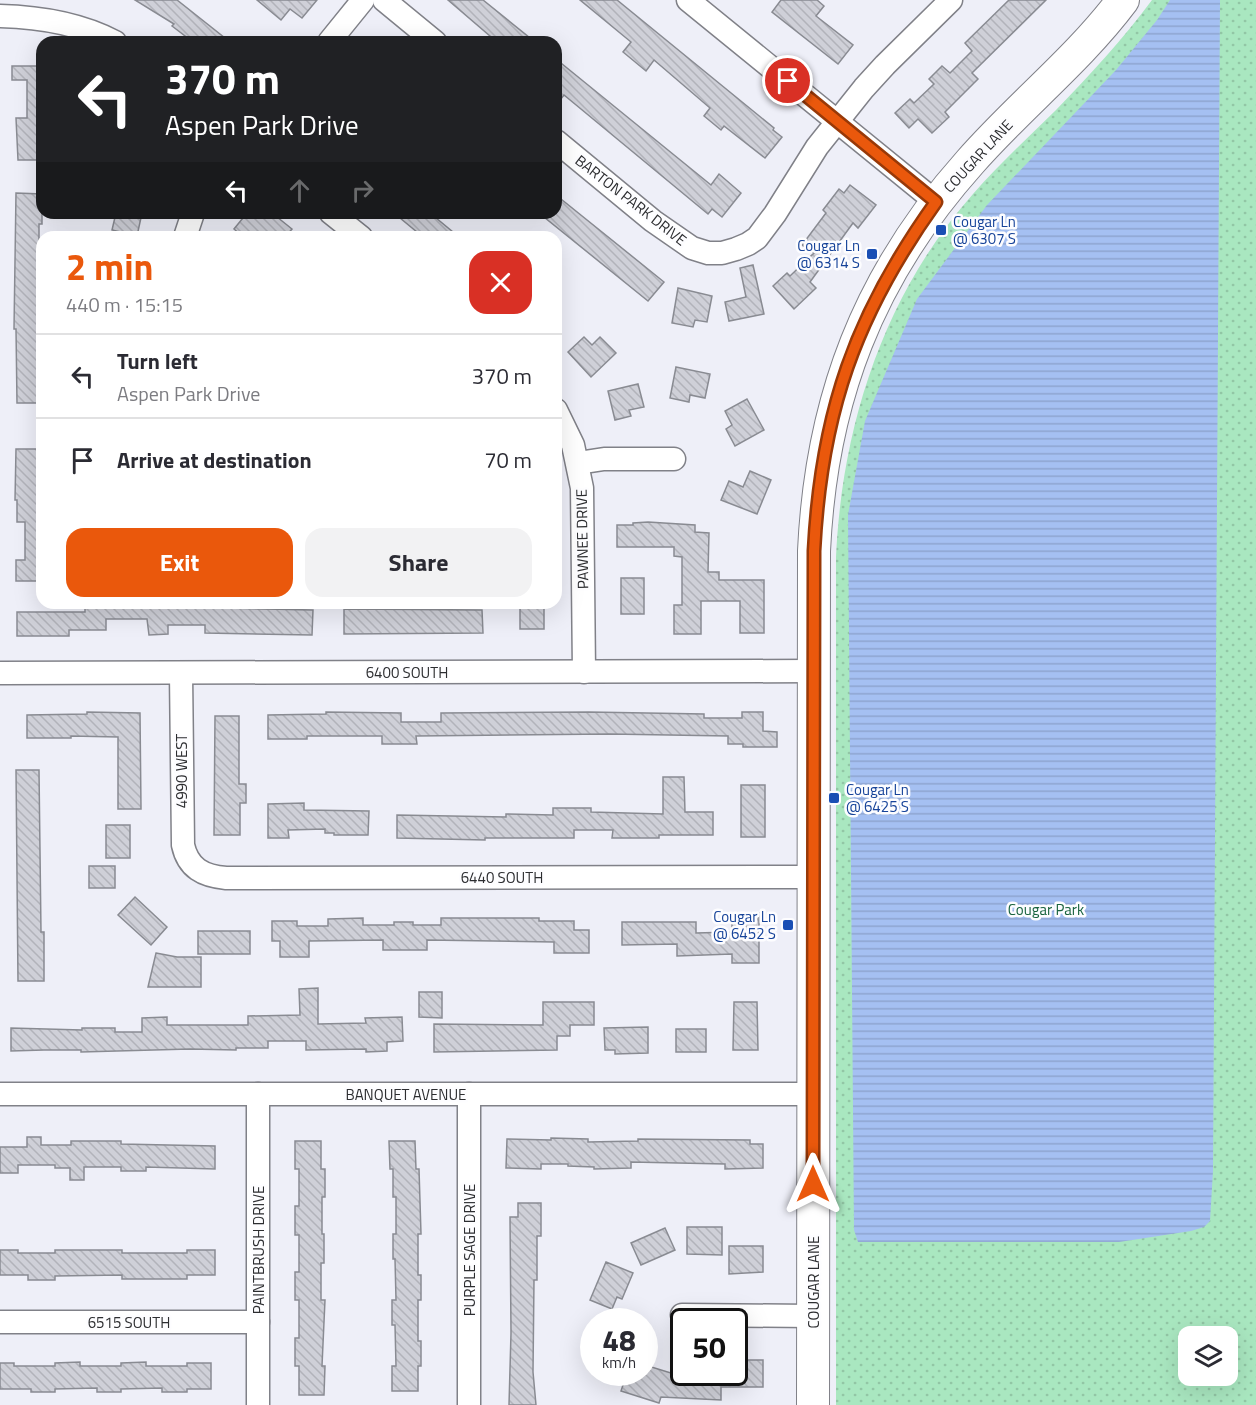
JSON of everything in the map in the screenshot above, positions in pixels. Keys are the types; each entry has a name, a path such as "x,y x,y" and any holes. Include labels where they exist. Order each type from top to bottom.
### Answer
{"main road":[{"name":"COUGAR LANE","path":"813,1405 815,518 829,424 849,360 874,302 905,248 936,202 987,144 1080,52 1123,0"}],"street":[{"path":"334,36 363,0"},
{"path":"384,0 428,36"},
{"path":"688,0 936,202"},
{"name":"BARTON PARK DRIVE","path":"562,146 692,248 708,253 722,253 748,244 757,238 817,147 874,76 951,0"},
{"path":"0,16 50,20 101,36"},
{"path":"338,219 354,231"},
{"name":"PAWNEE DRIVE","path":"562,422 573,445 578,463 583,501 584,672"},
{"path":"578,463 604,459 674,459"},
{"name":"6400 SOUTH","path":"0,673 813,671"},
{"name":"4990 WEST","path":"181,673 182,836 184,853 193,867"},
{"name":"6440 SOUTH","path":"193,867 208,876 226,878 813,876"},
{"name":"BANQUET AVENUE","path":"0,1095 813,1095"},
{"name":"PAINTBRUSH DRIVE","path":"258,1095 258,1405"},
{"name":"PURPLE SAGE DRIVE","path":"469,1095 469,1405"},
{"path":"748,1316 813,1316"},
{"name":"6515 SOUTH","path":"0,1322 258,1322"}],"green space":[{"name":"Cougar Park","path":"1152,0 1256,0 1256,1405 836,1405 836,557 847,459 873,364 892,318 915,274 942,233 973,194 1118,43"}],"water":[{"name":"Cougar Park","path":"1170,0 1220,0 1213,1171 1210,1221 1204,1227 1191,1231 1119,1242 858,1242 854,1230 848,515 865,421 917,299 987,205 1116,70 1157,20"}],"building":[{"path":"135,0 177,0 222,36 185,36 172,26 174,24"},
{"path":"257,0 317,0 302,18 290,9 281,20"},
{"path":"448,0 483,0 528,36 490,36"},
{"path":"580,0 617,0 774,128 773,130 782,137 765,158 724,126 721,130 704,116 710,108 654,60 646,71 623,52 631,42"},
{"path":"781,0 817,0 824,6 816,16 853,45 838,64 772,12"},
{"path":"1009,0 1046,0 972,73 978,79 945,112 949,117 932,133 918,119 909,128 895,113 910,99 914,103 934,84 929,79 942,66 950,73 972,51 965,43"},
{"path":"562,64 711,185 719,174 741,193 722,217 712,209 708,214 564,95 562,98"},
{"path":"12,66 36,66 36,160 18,160 16,118 27,118 27,80 12,80"},
{"path":"850,185 876,205 858,228 853,223 810,282 816,288 794,309 773,286 787,273 790,276 814,253 802,245 826,213 823,210 839,189 844,193"},
{"path":"16,193 36,194 36,219 42,219 42,224 39,224 39,231 36,231 36,403 17,403 16,329 14,329"},
{"path":"562,200 664,282 648,301 546,219 562,219"},
{"path":"115,219 141,219 138,231 112,230"},
{"path":"242,219 280,219 292,229 290,231 236,231 234,229"},
{"path":"401,219 437,219 452,231 416,231"},
{"path":"753,265 764,314 729,321 725,302 746,297 740,268"},
{"path":"678,288 712,296 707,322 695,320 693,327 672,323"},
{"path":"584,337 592,345 600,337 616,353 591,377 568,352"},
{"path":"676,367 710,374 705,398 690,395 689,402 670,398"},
{"path":"638,384 644,407 629,410 631,416 615,420 608,391"},
{"path":"747,399 764,430 735,446 726,429 732,425 725,411"},
{"path":"16,449 36,449 36,581 16,581 16,560 25,560 25,522 17,522 17,500 15,500"},
{"path":"750,471 771,480 757,514 721,500 729,481 743,487"},
{"path":"648,522 695,525 695,532 709,533 708,572 719,572 719,580 764,580 764,633 740,633 740,601 701,601 701,634 674,634 674,605 682,605 682,557 674,556 674,547 617,547 617,525"},
{"path":"621,578 644,578 644,614 621,614"},
{"path":"85,609 313,610 312,635 205,633 205,625 168,625 168,634 149,635 147,619 106,619 106,630 69,630 69,636 17,636 17,612 85,612"},
{"path":"344,609 482,610 483,633 344,634"},
{"path":"520,609 544,609 544,629 520,629"},
{"path":"87,712 140,713 141,809 118,809 118,737 27,738 27,715 87,714"},
{"path":"326,712 401,713 401,722 441,722 441,713 589,712 704,714 704,718 742,718 742,712 763,712 763,731 777,732 777,747 743,747 743,744 728,744 728,736 610,734 416,736 417,744 382,744 382,736 307,736 307,739 268,739 268,715 326,714"},
{"path":"215,716 239,716 239,784 246,784 246,803 240,803 240,835 214,835"},
{"path":"16,770 39,770 41,932 44,932 44,981 18,981"},
{"path":"663,777 684,777 685,812 713,812 713,835 612,838 613,830 574,830 574,838 485,838 485,840 397,838 397,815 506,817 506,814 553,815 553,808 591,808 591,812 663,814"},
{"path":"741,785 765,785 765,837 741,837"},
{"path":"304,803 304,810 369,811 368,835 334,835 334,833 325,833 325,829 288,830 289,838 268,838 268,804"},
{"path":"106,825 130,825 130,858 106,858"},
{"path":"89,866 115,866 115,888 89,888"},
{"path":"135,897 167,927 151,945 118,915"},
{"path":"732,913 759,913 759,963 732,963 732,954 677,956 677,944 622,945 622,922 696,922 696,933 732,932"},
{"path":"363,918 363,925 394,925 394,922 413,922 413,925 441,925 441,918 539,918 539,921 574,921 574,930 589,930 589,953 554,953 554,942 427,940 427,950 383,950 383,940 309,941 309,957 280,957 280,941 272,941 272,921 297,921 297,926 328,926 328,919"},
{"path":"198,931 250,931 250,954 198,954"},
{"path":"156,953 177,957 201,957 201,987 148,987"},
{"path":"318,988 318,1024 366,1023 365,1018 402,1017 403,1041 387,1042 387,1051 366,1052 366,1049 306,1050 306,1041 268,1041 268,1048 236,1048 236,1050 11,1051 11,1028 82,1030 82,1028 115,1028 115,1032 142,1032 142,1018 167,1017 167,1025 248,1025 248,1016 300,1015 299,989"},
{"path":"419,992 442,992 442,1018 419,1017"},
{"path":"543,1002 594,1002 594,1025 570,1025 570,1036 557,1036 557,1050 434,1052 434,1024 543,1025"},
{"path":"734,1002 757,1002 758,1050 733,1050"},
{"path":"648,1027 648,1053 615,1054 615,1050 605,1050 604,1028"},
{"path":"676,1029 706,1029 706,1052 676,1052"},
{"path":"27,1137 41,1137 41,1145 71,1145 71,1141 121,1141 121,1144 215,1146 215,1169 146,1167 146,1171 121,1171 121,1167 84,1167 84,1180 70,1180 70,1168 55,1168 55,1165 18,1165 18,1173 0,1173 0,1147 27,1147"},
{"path":"551,1138 588,1139 588,1142 638,1141 638,1139 750,1140 750,1144 763,1144 763,1168 725,1169 725,1164 631,1162 631,1168 594,1169 594,1167 568,1166 568,1164 541,1164 541,1169 506,1168 507,1139 551,1140"},
{"path":"295,1141 321,1141 321,1169 325,1169 325,1197 322,1197 324,1263 321,1263 321,1300 325,1300 322,1366 325,1366 324,1395 299,1395 299,1366 295,1366 295,1338 299,1338 299,1300 295,1300 295,1272 299,1272 299,1235 295,1235 295,1206 299,1206 299,1169 295,1169"},
{"path":"389,1141 415,1141 416,1169 419,1169 421,1234 418,1234 418,1275 421,1275 421,1300 418,1300 418,1341 421,1341 421,1366 418,1366 418,1391 392,1391 392,1366 396,1366 392,1300 396,1300 393,1234 396,1234 396,1197 393,1197 393,1169 390,1169"},
{"path":"518,1203 541,1203 541,1236 537,1236 537,1280 534,1280 533,1372 536,1405 509,1405 510,1217 518,1217"},
{"path":"687,1227 722,1227 722,1255 687,1254"},
{"path":"665,1228 675,1250 641,1265 631,1243"},
{"path":"729,1246 763,1246 763,1272 729,1274"},
{"path":"0,1250 18,1250 18,1253 55,1253 55,1250 122,1250 122,1253 187,1253 187,1250 215,1250 215,1275 187,1275 187,1279 122,1279 122,1275 55,1276 55,1280 28,1280 28,1275 0,1275"},
{"path":"606,1262 633,1273 622,1299 617,1297 612,1308 590,1300"},
{"path":"748,1360 763,1360 763,1387 721,1387 721,1400 661,1397 659,1403 621,1391 623,1386 658,1386 658,1369 670,1373 670,1386 748,1386"},
{"path":"80,1362 80,1366 121,1366 121,1363 146,1362 146,1366 187,1366 187,1363 211,1363 211,1389 162,1392 162,1388 121,1389 121,1392 97,1392 97,1388 31,1392 31,1389 0,1389 0,1363 14,1363 14,1366 55,1366 55,1363"}],"place":[{"name":"Cougar Ln @ 6307 S","path":"941,230"},
{"name":"Cougar Ln @ 6314 S","path":"872,254"},
{"name":"Cougar Ln @ 6425 S","path":"834,798"},
{"name":"Cougar Ln @ 6452 S","path":"788,925"}],"route":[{"path":"788,81 936,202 889,274 861,330 829,424 818,488 814,551 813,1184"}]}
